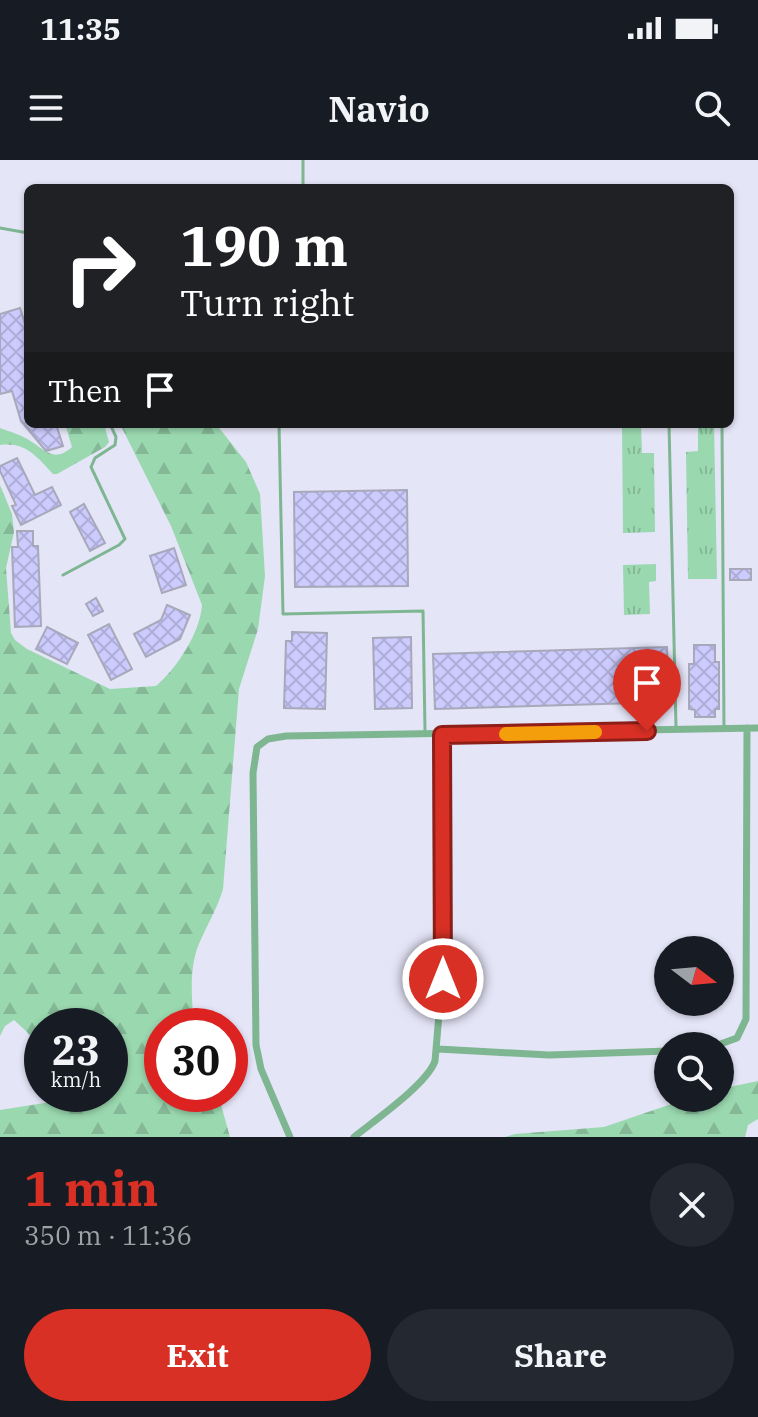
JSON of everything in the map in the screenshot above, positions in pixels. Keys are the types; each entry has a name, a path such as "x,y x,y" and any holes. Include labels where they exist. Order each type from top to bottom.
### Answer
{"street":[{"path":"734,1039 745,1027 747,1011 747,728"},
{"path":"290,1137 261,1069 256,1045 254,752 262,742 275,737 758,728"},
{"path":"354,1137 428,1076 438,1049 444,956 442,735"},
{"path":"438,1049 549,1055 654,1051"}],"lane":[{"path":"303,160 303,184"},
{"path":"0,228 24,232"},
{"path":"63,575 125,539 91,467 95,458 115,445 116,437 112,428"},
{"path":"279,428 283,614 423,611 425,735"},
{"path":"669,428 676,730"},
{"path":"722,428 724,729"}],"green space":[{"path":"0,428 24,437 51,454 61,454 72,447 66,428 105,428 109,442 105,447 53,474 24,448 0,445"},
{"path":"122,428 219,428 246,462 260,494 265,576 258,629 239,689 223,889 194,958 193,1008 144,1008 144,1112 223,1112 230,1137 0,1137 0,1110 24,1106 24,1112 128,1112 128,1008 24,1008 24,1029 14,1020 5,1026 0,1036 0,485 12,514 14,532 6,568 11,633 27,649 110,689 156,686 186,649 197,627 202,605 171,526"},
{"path":"622,428 641,428 642,453 654,453 655,532 623,533"},
{"path":"698,428 714,428 717,579 688,579 686,452 698,451"},
{"path":"656,564 656,581 649,582 650,614 624,615 623,565"},
{"path":"758,1081 758,1119 748,1125 745,1137 505,1137 604,1127 654,1110 734,1112 734,1086"}],"building":[{"path":"20,308 24,320 24,425 12,391 0,394 0,314"},
{"path":"27,428 57,428 63,446 46,451"},
{"path":"17,458 35,495 52,487 61,505 21,525 12,506 16,505 0,471 0,466"},
{"path":"407,490 408,586 295,587 294,492"},
{"path":"84,504 105,543 90,551 70,512"},
{"path":"17,531 33,531 33,546 38,546 41,626 15,627 12,547 18,547"},
{"path":"174,548 186,585 162,593 150,556"},
{"path":"730,569 751,569 751,580 730,580"},
{"path":"96,598 103,611 93,616 86,604"},
{"path":"167,605 190,615 180,639 146,657 134,634 161,620"},
{"path":"109,624 132,669 111,680 88,635"},
{"path":"47,627 78,643 67,664 36,649"},
{"path":"292,632 327,633 325,709 284,708 286,641 292,641"},
{"path":"411,637 412,708 375,709 373,638"},
{"path":"694,645 715,645 715,662 719,662 719,709 715,709 715,717 695,717 695,710 689,709 689,664 694,664"},
{"path":"667,647 669,702 435,709 433,654"}],"slow traffic":[{"path":"506,734 595,732"}],"route":[{"path":"443,979 442,735 647,731"}]}
